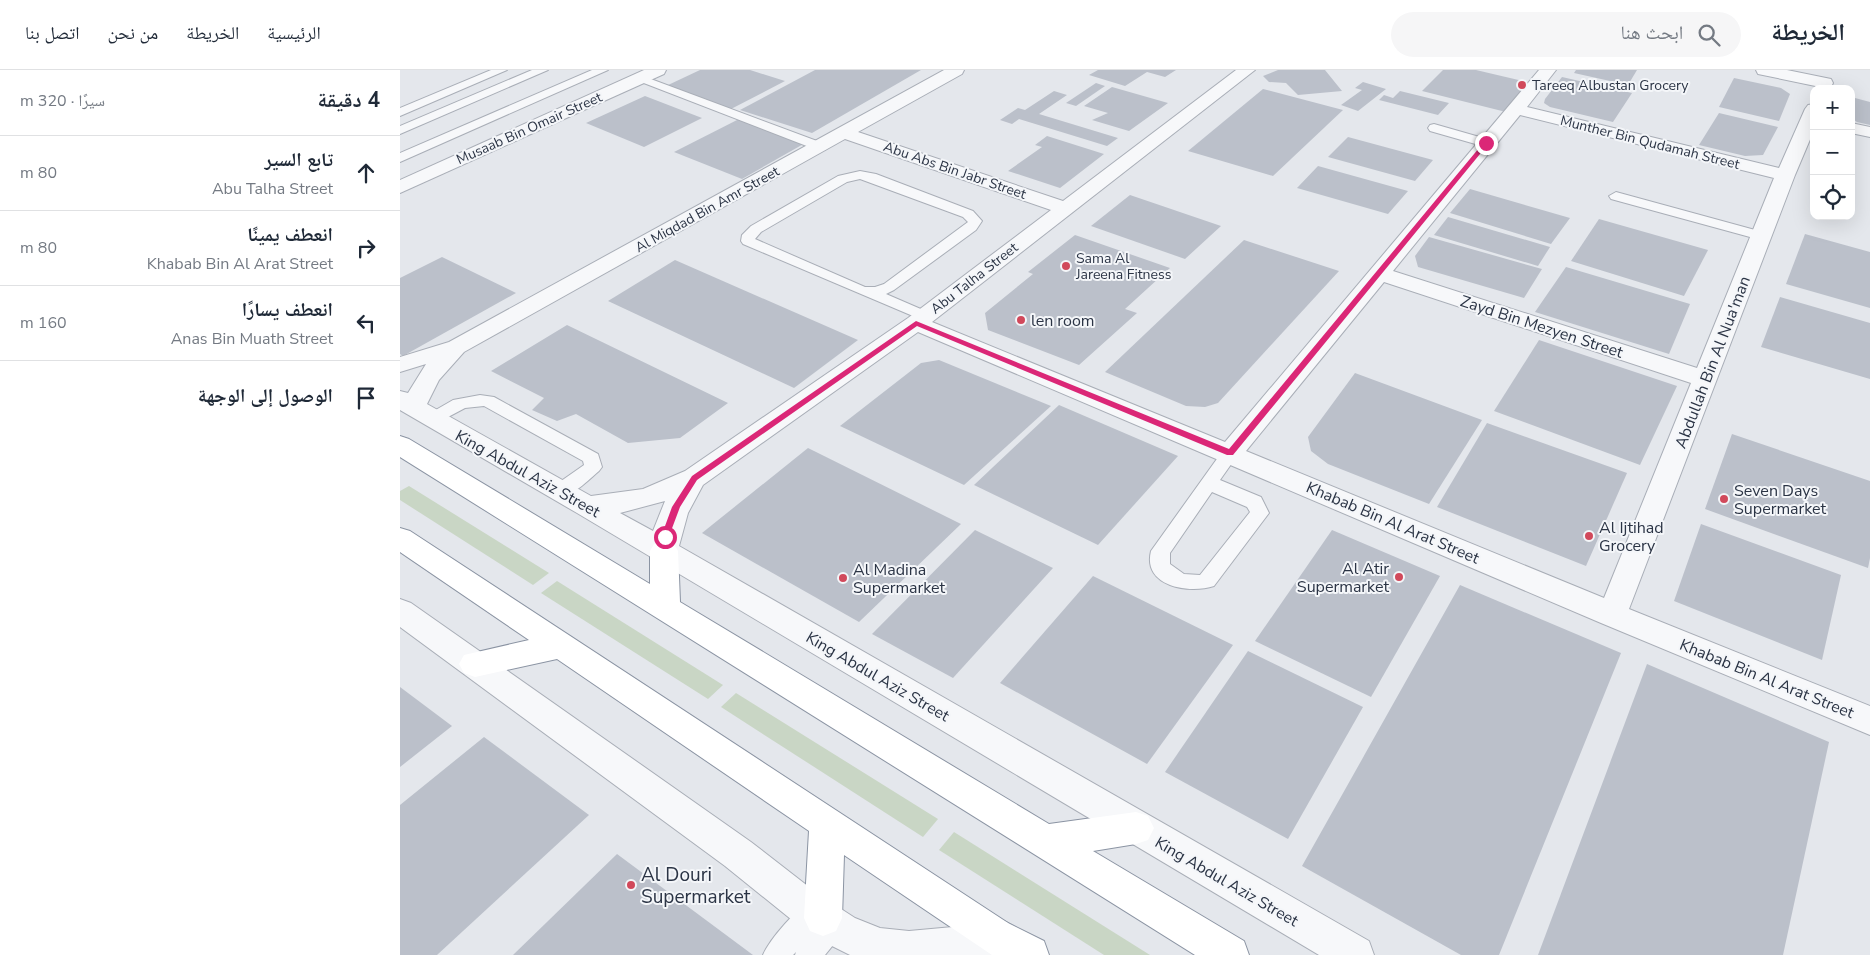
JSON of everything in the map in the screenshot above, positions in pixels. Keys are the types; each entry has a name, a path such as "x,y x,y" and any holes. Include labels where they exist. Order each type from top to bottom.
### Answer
{"highway":[{"path":"400,444 1230,955"},
{"path":"400,538 995,936 1030,955"},
{"path":"664,551 665,607"},
{"path":"475,664 562,646"},
{"path":"823,918 827,823"},
{"path":"1046,841 1136,828"}],"street":[{"name":"Musaab Bin Omair Street","path":"400,187 658,70"},
{"name":"Al Miqdad Bin Amr Street","path":"400,366 457,347 956,70"},
{"name":"Abu Talha Street","path":"574,499 605,506 643,499 678,487 694,478 921,319 1064,208 1248,70"},
{"path":"1230,453 1548,70"},
{"path":"1764,70 1826,80"},
{"name":"Munther Bin Qudamah Street","path":"1515,109 1785,174"},
{"name":"Abdullah Bin Al Nua'man","path":"1612,615 1785,174 1810,120"},
{"path":"1855,129 1870,132"},
{"name":"Abu Abs Bin Jabr Street","path":"845,132 1064,208"},
{"name":"Zayd Bin Mezyen Street","path":"1379,274 1705,378"},
{"name":"Khabab Bin Al Arat Street","path":"921,319 1230,453 1612,615 1870,721"},
{"name":"Al Miqdad Bin Amr Street","path":"415,409 429,376 457,347"},
{"name":"King Abdul Aziz Street","path":"415,409 664,551 1354,955"},
{"name":"Abu Talha Street","path":"664,551 669,522 684,492 694,478"},
{"path":"400,611 760,870 823,918 855,939 880,951 909,951 948,948 995,936"}],"lane":[{"path":"400,112 501,70"},
{"path":"400,130 542,70"},
{"path":"400,158 602,70"},
{"path":"640,78 820,147"},
{"path":"1434,128 1486,143"},
{"path":"869,292 890,287 971,227 975,219 871,176 854,176 843,179 756,229 747,238 750,244 856,289 869,292 921,319"},
{"path":"1616,196 1761,236"},
{"path":"415,409 462,403 471,400 488,401 592,458 593,467 574,499"},
{"path":"1209,483 1254,502 1260,513 1207,580 1189,584 1165,573 1158,560 1161,551 1230,453"},
{"path":"776,955 823,918"},
{"path":"808,955 823,918"}],"green space":[{"path":"409,486 549,573 533,585 400,500 400,491"},
{"path":"557,581 723,685 708,699 541,593"},
{"path":"736,693 938,819 923,837 721,707"},
{"path":"954,832 1150,955 1104,955 939,850"}],"building":[{"path":"700,70 750,70 785,81 731,109 666,86"},
{"path":"815,70 921,70 812,133 740,110"},
{"path":"1098,70 1176,70 1165,77 1147,72 1125,86 1089,75"},
{"path":"1278,70 1325,70 1342,91 1298,95 1286,83 1269,82 1263,76"},
{"path":"1443,70 1476,70 1535,84 1510,113 1422,91"},
{"path":"1576,70 1637,70 1628,85 1574,73"},
{"path":"1562,77 1632,93 1613,122 1550,107 1544,103"},
{"path":"1734,78 1781,88 1790,94 1779,121 1719,107"},
{"path":"1363,82 1386,89 1358,111 1341,105 1362,90 1355,88"},
{"path":"1096,83 1105,86 1076,106 1066,103"},
{"path":"1112,87 1168,103 1129,131 1092,120 1108,113 1084,106"},
{"path":"1263,89 1343,110 1273,176 1188,151"},
{"path":"1054,91 1067,95 1039,114 1118,138 1107,146 1019,119 1012,124 1000,120 1018,108 1025,110"},
{"path":"1400,91 1449,103 1438,115 1379,100 1384,95 1393,98"},
{"path":"645,96 702,118 644,147 586,123"},
{"path":"1855,98 1870,102 1870,125 1855,121"},
{"path":"1719,113 1778,127 1763,155 1745,156 1699,145"},
{"path":"741,118 807,142 742,179 674,152"},
{"path":"1047,136 1104,154 1060,188 1008,171 1042,147 1035,145"},
{"path":"1348,137 1433,160 1415,181 1328,157"},
{"path":"1318,166 1408,191 1388,214 1297,188"},
{"path":"1470,189 1570,218 1551,244 1450,213"},
{"path":"1130,195 1221,226 1185,259 1091,226"},
{"path":"1448,217 1550,247 1538,266 1434,235"},
{"path":"1599,219 1708,250 1684,296 1571,261"},
{"path":"1805,234 1870,252 1870,308 1786,284"},
{"path":"1075,235 1170,268 1125,309 1137,313 1079,365 988,330 985,313 1033,274 1028,272"},
{"path":"1429,237 1542,269 1524,298 1418,267 1415,256"},
{"path":"1244,240 1339,271 1218,403 1205,407 1186,406 1105,372"},
{"path":"442,257 516,293 403,356 400,354 400,278"},
{"path":"675,260 858,340 794,388 608,301"},
{"path":"1566,267 1690,304 1669,354 1535,312"},
{"path":"1780,297 1870,323 1870,379 1761,347"},
{"path":"567,325 728,403 680,438 628,443 576,414 557,421 532,410 544,398 491,371"},
{"path":"1539,340 1677,386 1640,465 1494,411"},
{"path":"939,360 1051,406 964,485 840,426 921,363"},
{"path":"1355,373 1482,420 1429,504 1328,464 1311,451 1308,437"},
{"path":"1059,405 1178,456 1098,545 974,485"},
{"path":"1487,423 1627,473 1586,566 1437,507"},
{"path":"1732,434 1870,481 1870,558 1868,568 1705,509"},
{"name":"Al Madina Supermarket","path":"808,448 961,524 859,622 702,533"},
{"path":"1701,524 1841,575 1822,660 1674,601"},
{"path":"975,530 1053,568 953,678 872,634"},
{"path":"1332,530 1440,576 1371,697 1255,641"},
{"path":"1093,576 1233,645 1147,764 1000,683"},
{"path":"1460,585 1621,653 1499,955 1461,955 1302,866"},
{"path":"1248,651 1363,707 1288,839 1165,772"},
{"path":"1647,664 1829,742 1783,955 1538,955"},
{"path":"400,687 452,726 400,767"},
{"path":"484,737 589,815 437,955 400,955 400,805"},
{"path":"617,854 753,955 513,955"}],"place":[{"name":"Tareeq Albustan Grocery","path":"1522,85"},
{"name":"Sama Al Jareena Fitness","path":"1066,266"},
{"name":"len room","path":"1021,320"},
{"name":"Seven Days Supermarket","path":"1724,499"},
{"name":"Al Ijtihad Grocery","path":"1589,536"},
{"name":"Al Atir Supermarket","path":"1399,577"},
{"name":"Al Madina Supermarket","path":"843,578"},
{"name":"Al Douri Supermarket","path":"631,885"}],"route":[{"path":"665,537 676,507 694,478 916,323 1230,453 1486,143"}]}
